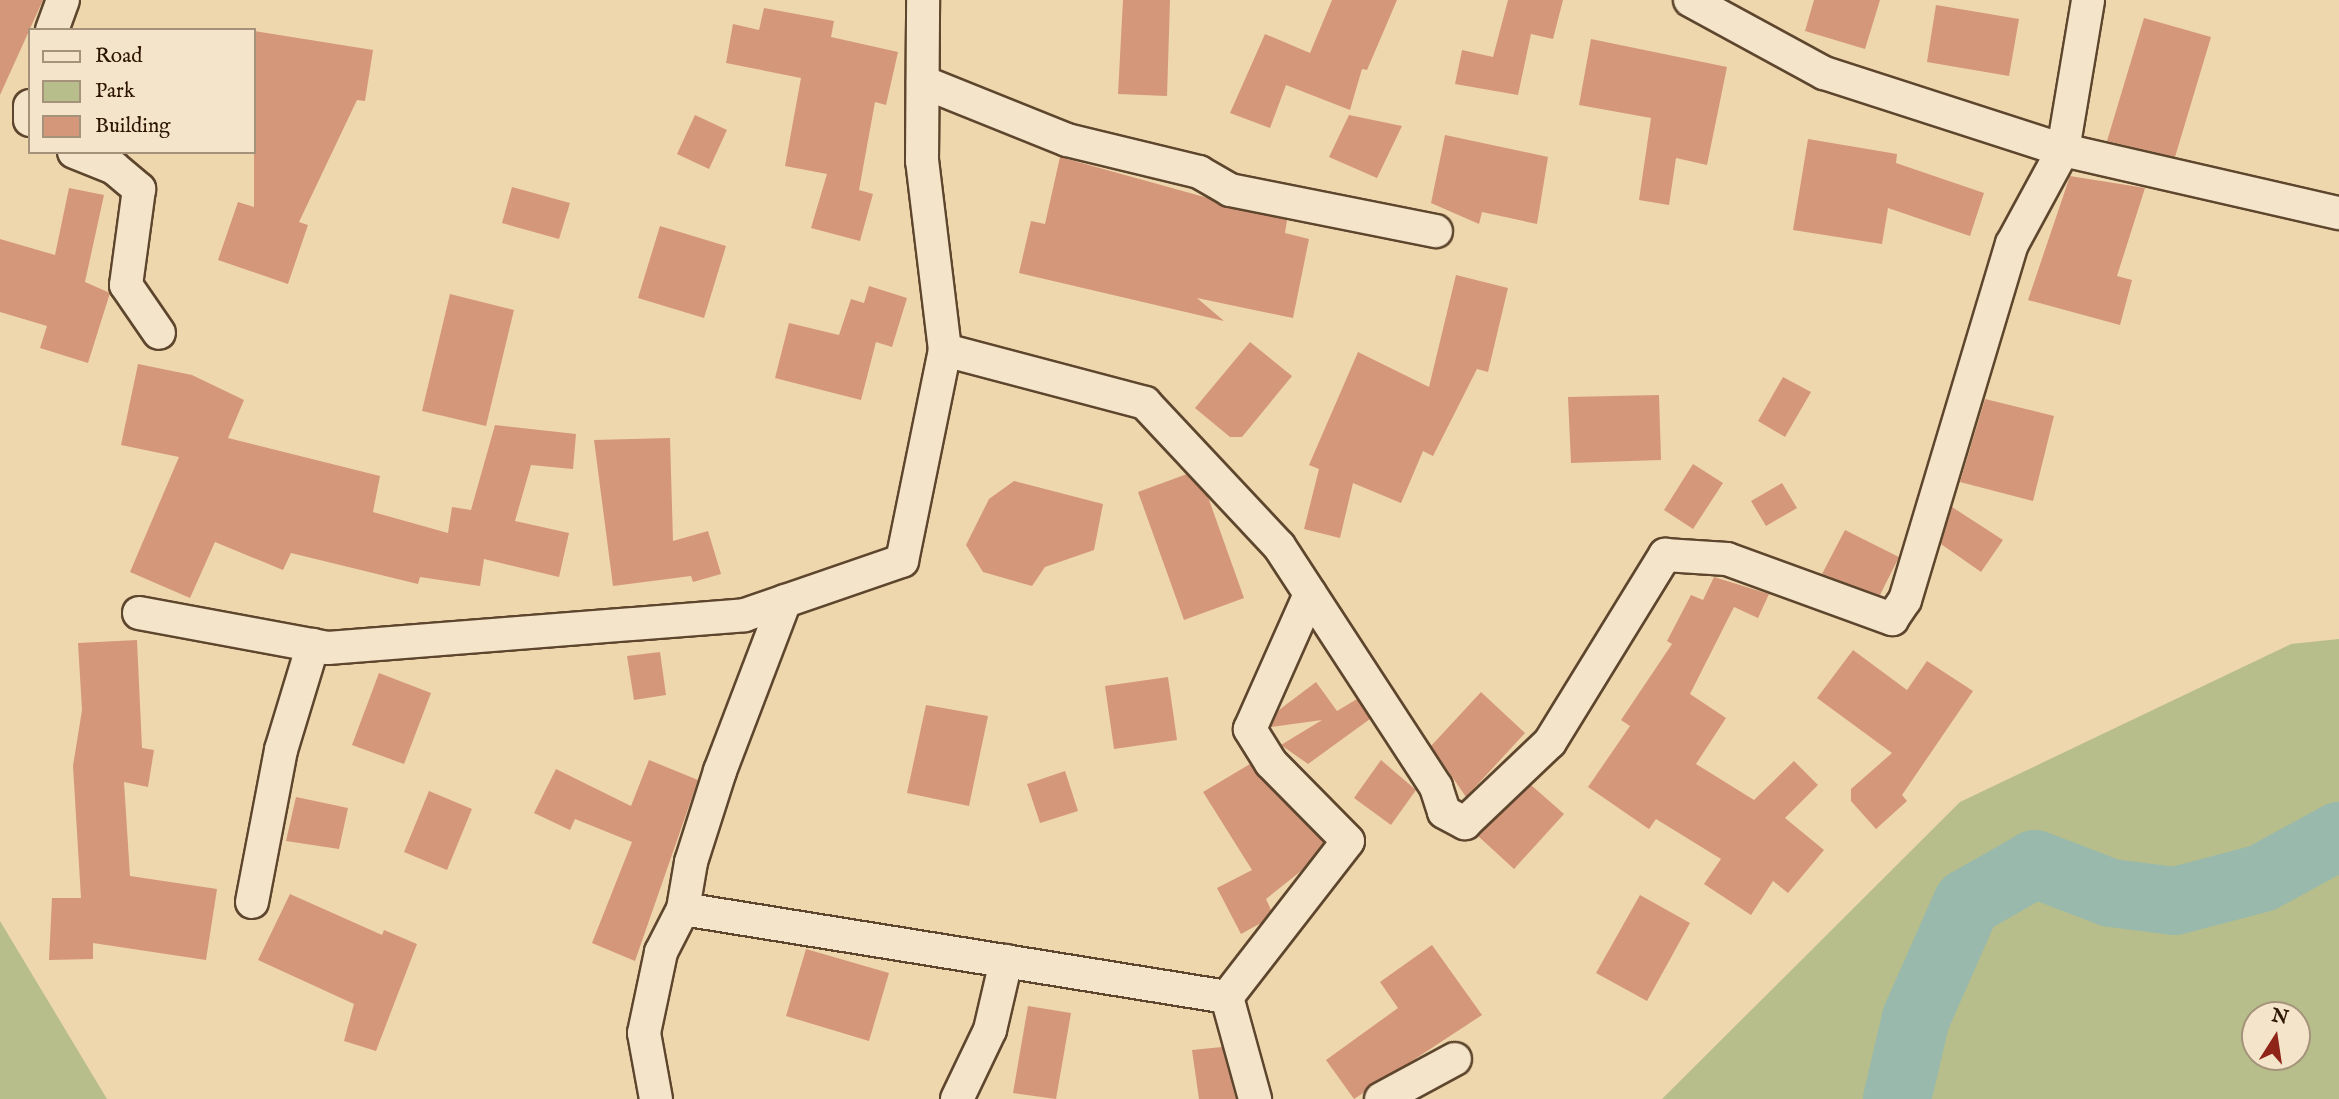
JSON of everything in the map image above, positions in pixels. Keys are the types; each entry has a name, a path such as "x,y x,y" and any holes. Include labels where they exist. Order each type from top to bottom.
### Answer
{"street":[{"path":"53,28 63,0"},
{"path":"1690,0 1824,73 2063,150 2339,213"},
{"path":"945,350 1145,403 1279,546 1436,787 1444,812 1465,823 1550,741 1665,555 1727,559 1892,620 1910,587 2011,244 2063,150 2088,0"},
{"path":"139,613 313,645 745,615 902,561 945,350 922,161 923,82 918,2"},
{"path":"923,82 1068,140 1199,172 1230,190 1436,231"},
{"path":"79,154 114,168 139,189 126,285 159,332"},
{"path":"1227,997 1349,841 1271,763 1250,729 1310,594"},
{"path":"656,1099 644,1033 661,952 683,909 691,862 720,771 785,601"},
{"path":"252,902 281,750 313,645"},
{"path":"683,909 1227,997"},
{"path":"957,1099 990,1030 1006,961"},
{"path":"1227,997 1255,1099"},
{"path":"1381,1099 1455,1059"}],"green space":[{"path":"2339,639 2339,1099 1662,1099 1960,802 2291,644"},
{"path":"0,921 107,1099 0,1099"}],"building":[{"path":"0,0 43,0 28,28 0,95"},
{"path":"1123,0 1170,0 1167,96 1118,94"},
{"path":"1332,0 1397,0 1367,70 1362,69 1350,110 1286,85 1270,128 1230,113 1265,34 1310,53"},
{"path":"1508,0 1563,0 1553,39 1531,34 1518,95 1455,84 1462,50 1493,57"},
{"path":"1814,0 1880,0 1865,49 1805,31"},
{"path":"1936,5 2019,19 2009,76 1927,62"},
{"path":"764,8 834,21 831,37 898,52 886,105 875,102 859,190 873,194 860,241 811,228 827,174 785,166 801,78 726,63 733,24 759,30"},
{"path":"2144,18 2211,37 2175,157 2107,141"},
{"path":"256,31 373,50 365,101 357,100 299,222 308,225 288,284 218,260 238,202 254,207"},
{"path":"1591,39 1727,67 1707,165 1676,158 1669,205 1639,200 1651,118 1579,105"},
{"path":"695,115 727,130 709,169 677,154"},
{"path":"1349,115 1402,126 1377,178 1329,157"},
{"path":"1445,135 1548,157 1537,224 1482,212 1479,224 1431,203"},
{"path":"1808,139 1897,154 1896,163 1984,193 1970,236 1888,208 1882,244 1793,230"},
{"path":"1060,157 1287,220 1285,233 1309,239 1293,318 1197,298 1224,321 1019,273 1031,221 1045,224"},
{"path":"2070,176 2145,188 2117,276 2132,280 2120,325 2028,300"},
{"path":"512,187 570,203 559,239 502,223"},
{"path":"69,188 104,195 85,282 110,293 88,363 40,348 47,326 0,312 0,239 55,255"},
{"path":"660,226 726,246 704,318 638,298"},
{"path":"1456,275 1508,288 1488,372 1477,369 1433,456 1423,451 1401,503 1353,483 1340,538 1304,529 1319,469 1309,465 1358,352 1429,387"},
{"path":"869,286 907,298 892,347 876,342 861,400 775,378 789,323 839,335 851,299 864,303"},
{"path":"450,294 514,310 486,426 422,411"},
{"path":"1250,342 1292,376 1242,437 1230,437 1195,408"},
{"path":"138,364 192,375 244,400 228,438 380,476 373,512 448,533 452,507 471,510 495,425 576,434 573,469 531,465 515,521 569,533 559,577 484,559 480,586 420,577 418,584 291,553 283,570 215,542 190,598 130,572 179,457 121,445"},
{"path":"1783,377 1811,392 1785,437 1758,421"},
{"path":"1659,395 1661,460 1571,463 1568,397"},
{"path":"1985,399 2054,416 2033,501 1960,482"},
{"path":"670,438 673,541 708,531 721,574 693,582 691,576 613,586 594,440"},
{"path":"1693,464 1723,483 1693,529 1664,510"},
{"path":"1187,474 1208,497 1244,598 1184,620 1138,492"},
{"path":"1014,481 1103,504 1094,550 1045,567 1032,586 983,572 966,545 989,499"},
{"path":"1782,483 1797,508 1766,526 1751,501"},
{"path":"1952,507 2003,540 1981,572 1941,544"},
{"path":"1845,530 1899,557 1880,595 1822,574"},
{"path":"1714,577 1769,594 1758,618 1734,607 1690,694 1726,718 1696,764 1754,800 1794,761 1818,785 1785,818 1824,850 1788,893 1773,881 1751,915 1704,884 1721,859 1656,819 1649,829 1588,787 1630,726 1621,720 1672,644 1667,641 1691,595 1703,600"},
{"path":"137,640 142,748 154,750 148,787 124,782 130,876 217,889 206,960 93,943 93,959 49,960 52,898 81,898 73,766 82,710 78,643"},
{"path":"1853,650 1907,690 1927,661 1973,691 1902,795 1907,801 1876,829 1851,801 1851,789 1892,753 1817,698"},
{"path":"660,652 666,695 634,700 627,656"},
{"path":"379,673 431,693 404,764 352,745"},
{"path":"1168,677 1177,740 1114,749 1105,686"},
{"path":"1316,682 1337,711 1357,699 1370,719 1308,764 1281,745 1322,720 1271,727 1279,710"},
{"path":"1481,692 1525,733 1466,797 1431,746"},
{"path":"926,705 988,716 969,806 907,793"},
{"path":"649,760 698,780 635,961 592,943 632,842 575,819 570,830 534,813 556,769 631,806"},
{"path":"1381,760 1416,790 1391,825 1354,798"},
{"path":"1250,764 1324,842 1301,871 1266,899 1271,910 1261,923 1241,934 1217,888 1252,870 1203,792"},
{"path":"1065,771 1078,811 1040,823 1027,784"},
{"path":"1531,785 1564,814 1514,869 1478,836"},
{"path":"429,791 472,809 447,870 404,852"},
{"path":"296,797 348,808 339,849 286,841"},
{"path":"290,894 382,935 384,930 417,944 376,1051 344,1041 354,1004 258,960"},
{"path":"1640,895 1690,923 1647,1001 1596,973"},
{"path":"1432,945 1482,1015 1354,1099 1326,1060 1398,1008 1380,982"},
{"path":"806,949 889,973 869,1041 786,1016"},
{"path":"1028,1006 1071,1013 1056,1099 1013,1093"},
{"path":"1222,1047 1236,1099 1199,1099 1192,1050"}],"waterway":[{"path":"1897,1099 1916,1018 1967,903 2035,864 2111,893 2175,901 2262,878 2339,836"}]}
